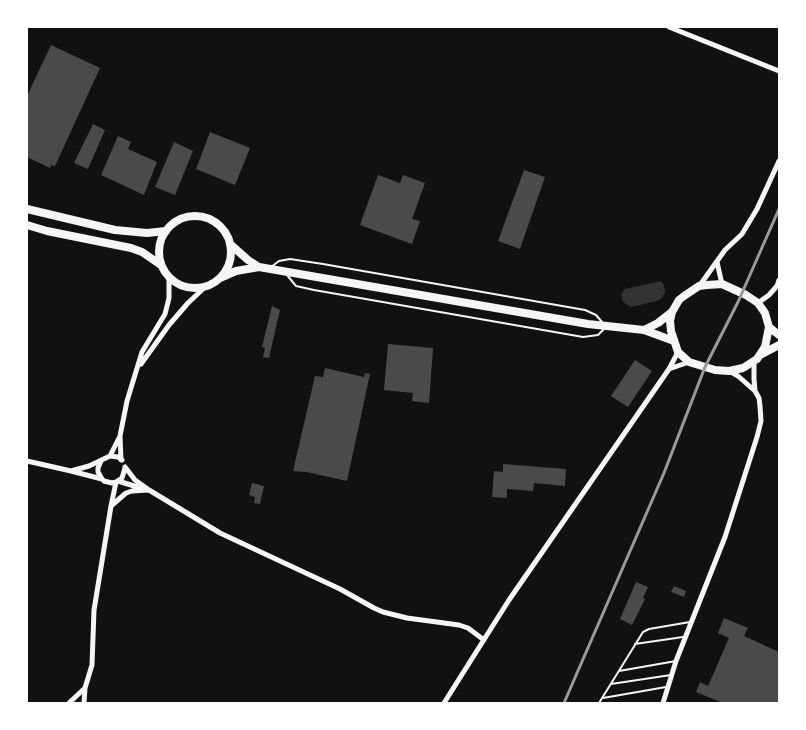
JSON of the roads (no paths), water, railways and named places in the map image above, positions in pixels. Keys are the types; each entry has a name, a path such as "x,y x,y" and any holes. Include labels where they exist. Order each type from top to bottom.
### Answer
{"main road":[{"path":"27,209 115,230 147,233 165,231"},
{"path":"220,278 227,268 230,244 217,224 194,216 176,222 165,231 160,242 161,265 169,278 186,288 205,287 236,271 259,267"},
{"path":"27,225 131,248 142,252 161,265"},
{"path":"230,244 248,260 259,267 268,269 607,327 644,330 674,341"},
{"path":"722,284 758,303 769,327 767,340 754,362 743,368 729,371 715,370 689,362 678,352 670,321 672,312 684,296 699,286 722,284"},
{"path":"644,330 672,312"},
{"path":"769,327 779,335"},
{"path":"760,354 779,345"}],"street":[{"path":"669,27 779,71"},
{"path":"699,286 725,250 742,234 757,209 779,161"},
{"path":"717,262 722,284"},
{"path":"169,278 169,298 165,314 142,352 127,401 120,436 121,459 135,480 220,532 383,612 459,625 468,628 484,640"},
{"path":"758,303 769,295 779,280"},
{"path":"138,368 169,325 205,287"},
{"path":"444,703 522,580 669,369 678,352"},
{"path":"669,369 689,362"},
{"path":"754,362 755,391"},
{"path":"663,703 676,661 725,537 758,437 761,421 759,398 755,391 729,371"},
{"path":"110,456 120,436"},
{"path":"71,471 110,456 121,459"},
{"path":"101,460 98,472 105,480 111,502"},
{"path":"27,461 149,490"},
{"path":"84,703 85,688 92,665 94,610 111,502 117,482 125,473 125,467"},
{"path":"111,502 126,492 149,490"},
{"path":"70,703 85,688"}],"lane":[{"path":"268,269 279,261 290,259 323,264 588,310 607,327 589,337 553,332 299,287 284,272"},
{"path":"599,703 644,632 649,629 692,622"},
{"path":"635,644 686,636"},
{"path":"619,671 676,661"},
{"path":"611,684 672,675"},
{"path":"603,698 668,687"}],"railway":[{"path":"564,703 664,473 705,367 738,302 779,209"}]}
